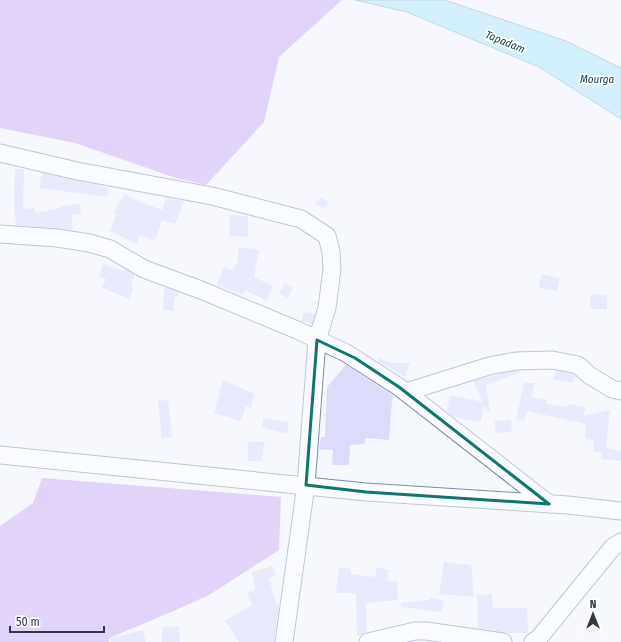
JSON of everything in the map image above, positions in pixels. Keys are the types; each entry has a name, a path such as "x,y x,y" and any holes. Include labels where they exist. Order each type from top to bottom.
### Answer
{"street":[{"path":"0,153 77,171 212,196 301,219 327,236 331,252 332,269 327,308 317,340 306,485 284,642"},
{"path":"0,234 57,238 89,243 110,249 144,269 208,293 355,358 406,392 549,504"},
{"path":"406,392 489,366 516,360 552,360 578,365 595,379 612,389 621,391"},
{"path":"0,456 366,492 549,504 621,511"},
{"path":"533,642 538,639 613,547 621,542"},
{"path":"368,642 415,631 426,631 504,642"}],"highlighted area":[{"path":"317,340 355,358 399,387 549,504 366,492 306,485"}],"shaded area":[{"path":"0,0 342,0 279,57 264,122 206,185 176,178 75,143 0,128"},
{"path":"42,478 281,497 279,550 209,595 109,638 109,642 0,642 0,526 33,503"}],"water":[{"name":"Mourga","path":"355,0 445,0 566,41 621,68 621,119 539,67 407,12"}],"building":[{"path":"15,169 24,169 23,209 34,208 35,213 61,208 61,206 80,204 81,214 71,214 73,230 16,225 14,206"},
{"path":"43,173 109,188 107,197 39,188"},
{"path":"125,193 136,200 162,210 166,198 184,201 175,224 162,220 155,240 139,235 137,244 110,231 116,215 113,214"},
{"path":"323,197 328,203 326,207 322,208 314,203"},
{"path":"230,215 248,216 248,237 229,236"},
{"path":"239,247 259,250 254,277 273,286 267,301 245,290 242,295 217,285 224,267 233,271 235,264 237,264"},
{"path":"103,264 123,271 124,269 135,275 131,285 133,286 130,299 102,288 106,279 99,276"},
{"path":"541,274 560,278 557,291 539,288"},
{"path":"285,283 293,287 288,298 279,293"},
{"path":"164,287 178,292 179,296 175,297 173,311 163,310"},
{"path":"591,294 607,295 607,309 590,309"},
{"path":"303,312 315,314 312,324 302,321"},
{"path":"379,358 391,363 410,363 405,377 377,361"},
{"path":"346,365 394,396 392,400 389,440 365,438 365,444 350,445 349,465 332,465 333,450 319,449 321,437 325,437 327,387"},
{"path":"514,371 521,372 486,385 490,412 488,413 484,405 481,422 454,417 447,411 450,395 483,402 473,381"},
{"path":"556,371 573,374 575,376 572,383 553,379"},
{"path":"223,380 255,394 251,408 246,406 241,421 214,413"},
{"path":"524,383 535,383 531,397 547,400 546,404 568,407 569,404 586,407 583,416 610,410 606,448 621,451 621,461 601,459 602,453 593,452 594,440 585,439 586,424 527,411 524,421 516,419"},
{"path":"168,400 172,437 162,438 158,401"},
{"path":"263,418 289,422 287,434 262,427"},
{"path":"511,420 512,432 495,433 495,421"},
{"path":"248,442 264,442 262,461 248,461"},
{"path":"444,562 471,565 474,597 439,594"},
{"path":"273,566 276,576 269,578 276,603 279,604 274,642 239,642 225,621 252,605 247,593 255,590 252,572"},
{"path":"339,567 351,569 351,574 375,577 377,567 389,570 387,581 397,581 398,600 366,603 367,632 360,636 357,636 356,593 336,593"},
{"path":"492,594 493,608 527,608 528,633 507,633 478,628 477,595"},
{"path":"430,597 444,601 442,612 401,607 401,603 429,600"},
{"path":"179,626 180,642 162,642 162,627"},
{"path":"143,630 146,642 111,642 110,638"}],"water label":[{"name":"Tapadam","path":"505,42"}]}
